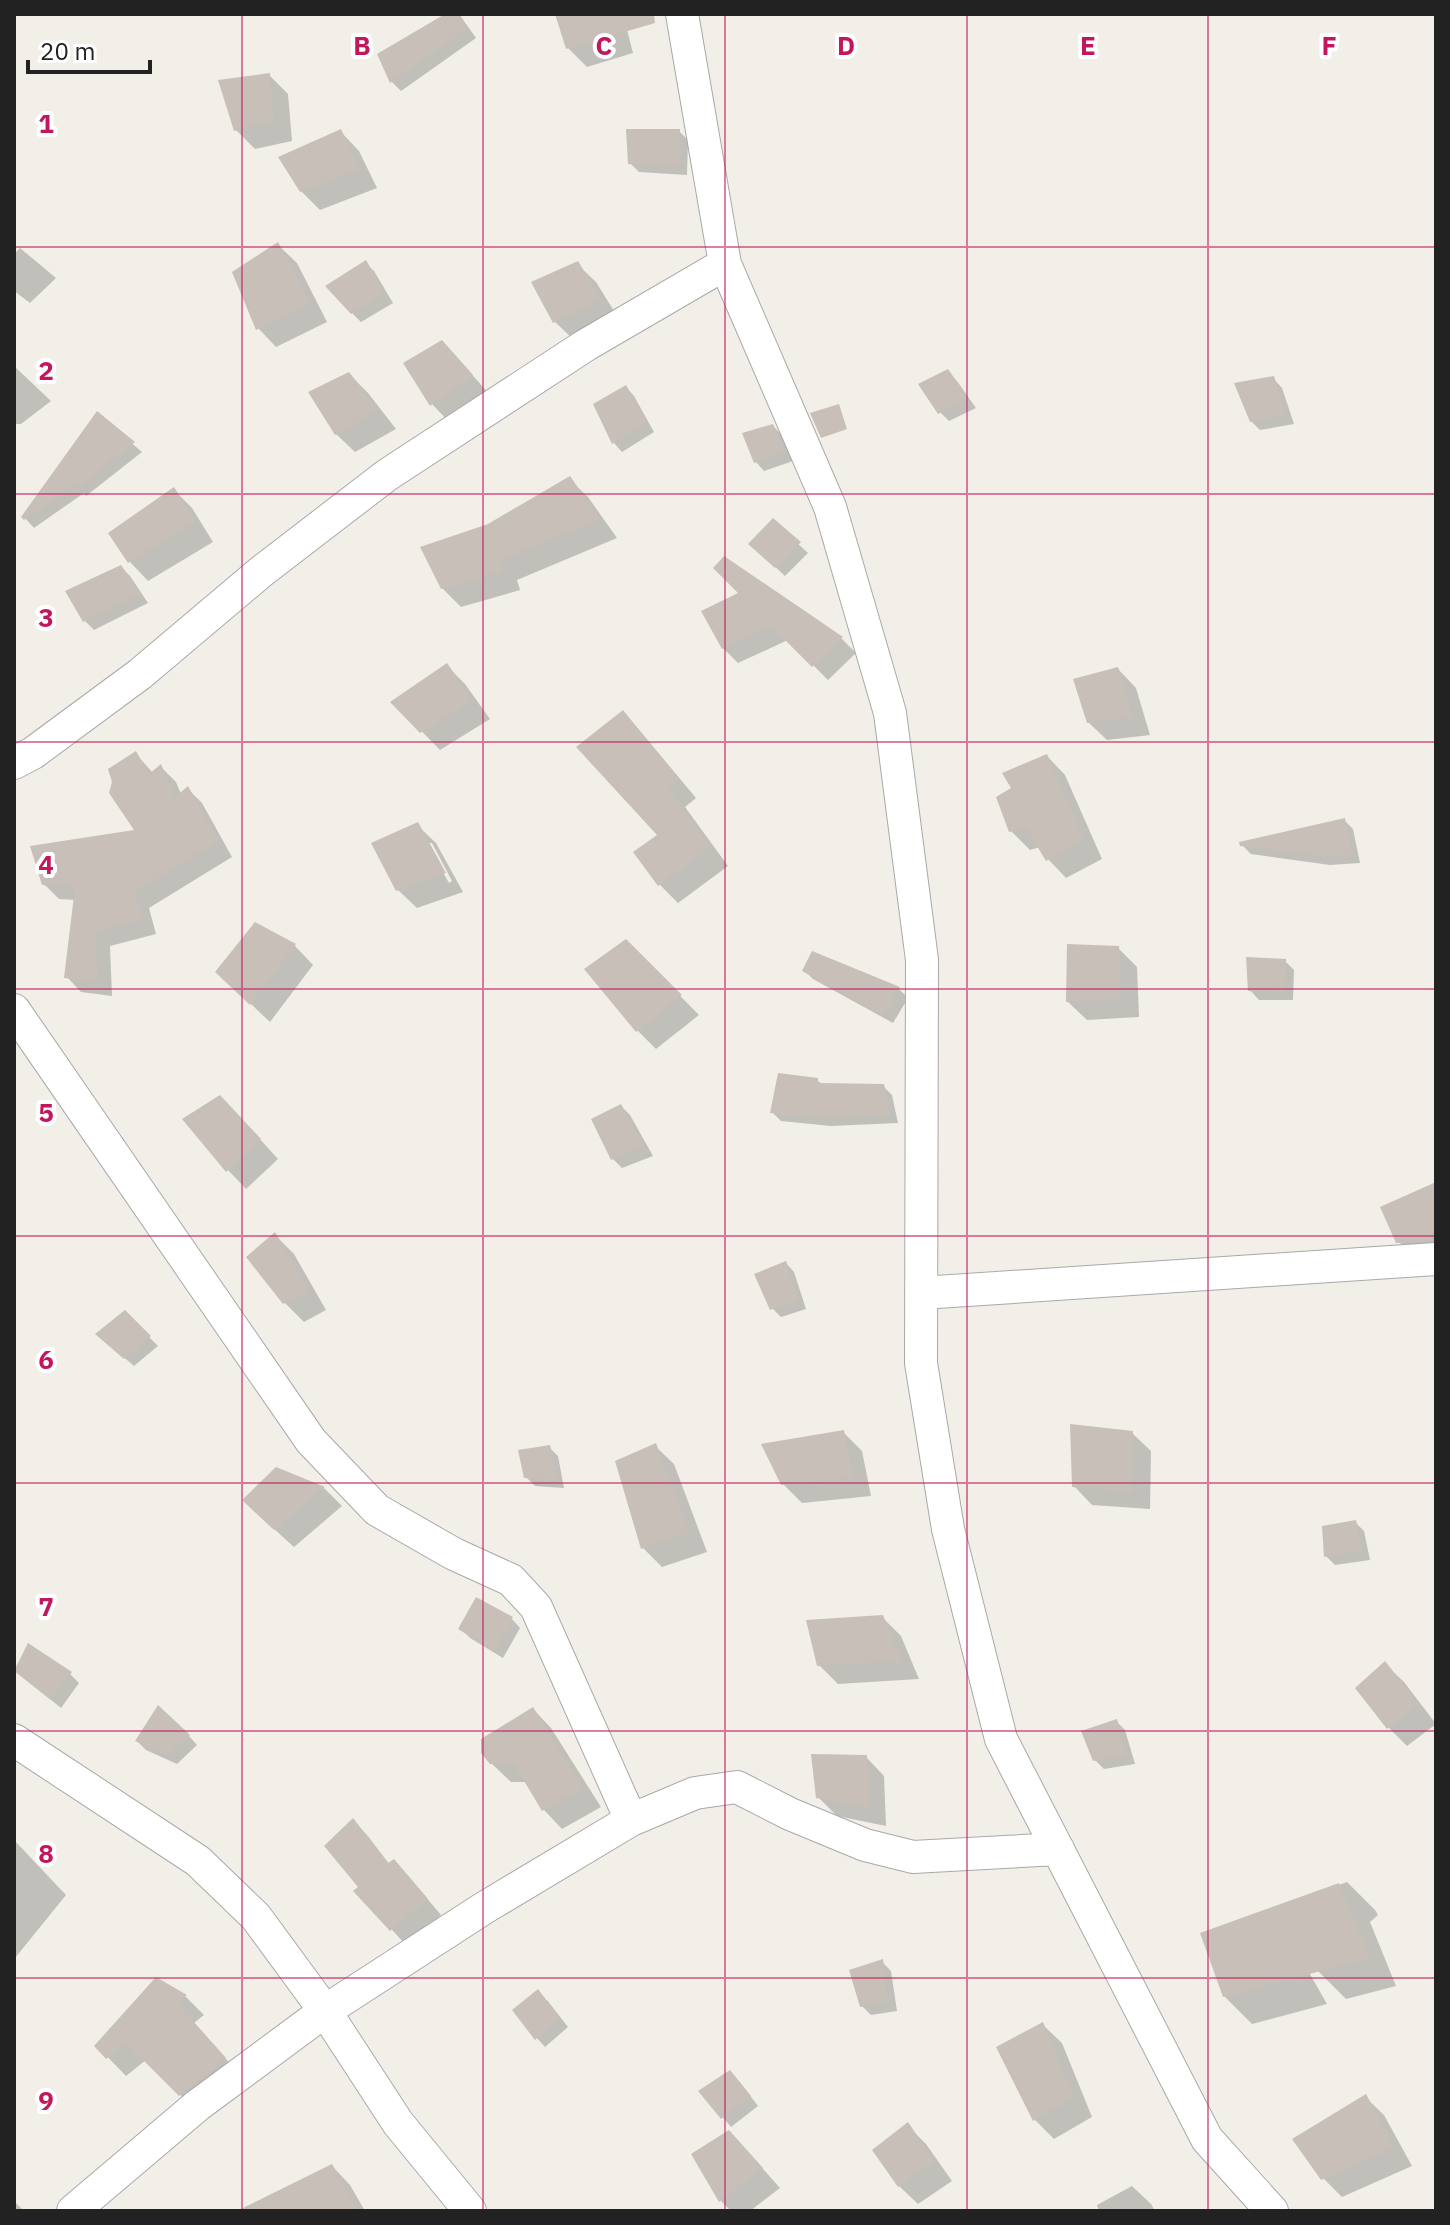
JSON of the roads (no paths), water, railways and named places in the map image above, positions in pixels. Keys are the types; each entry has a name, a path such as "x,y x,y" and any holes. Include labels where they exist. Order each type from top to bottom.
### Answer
{"street":[{"path":"682,14 725,264 830,507 890,713 922,960 921,1363 948,1529 1001,1739 1207,2139 1272,2211"},
{"path":"14,763 33,753 140,674 262,571 387,475 586,345 725,264"},
{"path":"14,1010 311,1441 377,1510 454,1554 511,1580 536,1607 631,1820"},
{"path":"921,1293 1436,1259"},
{"path":"14,1740 198,1861 256,1917 325,2011 398,2123 470,2211"},
{"path":"73,2211 198,2105 325,2011 484,1908 631,1820 695,1793 737,1787 790,1814 865,1845 913,1857 1058,1849"}]}
